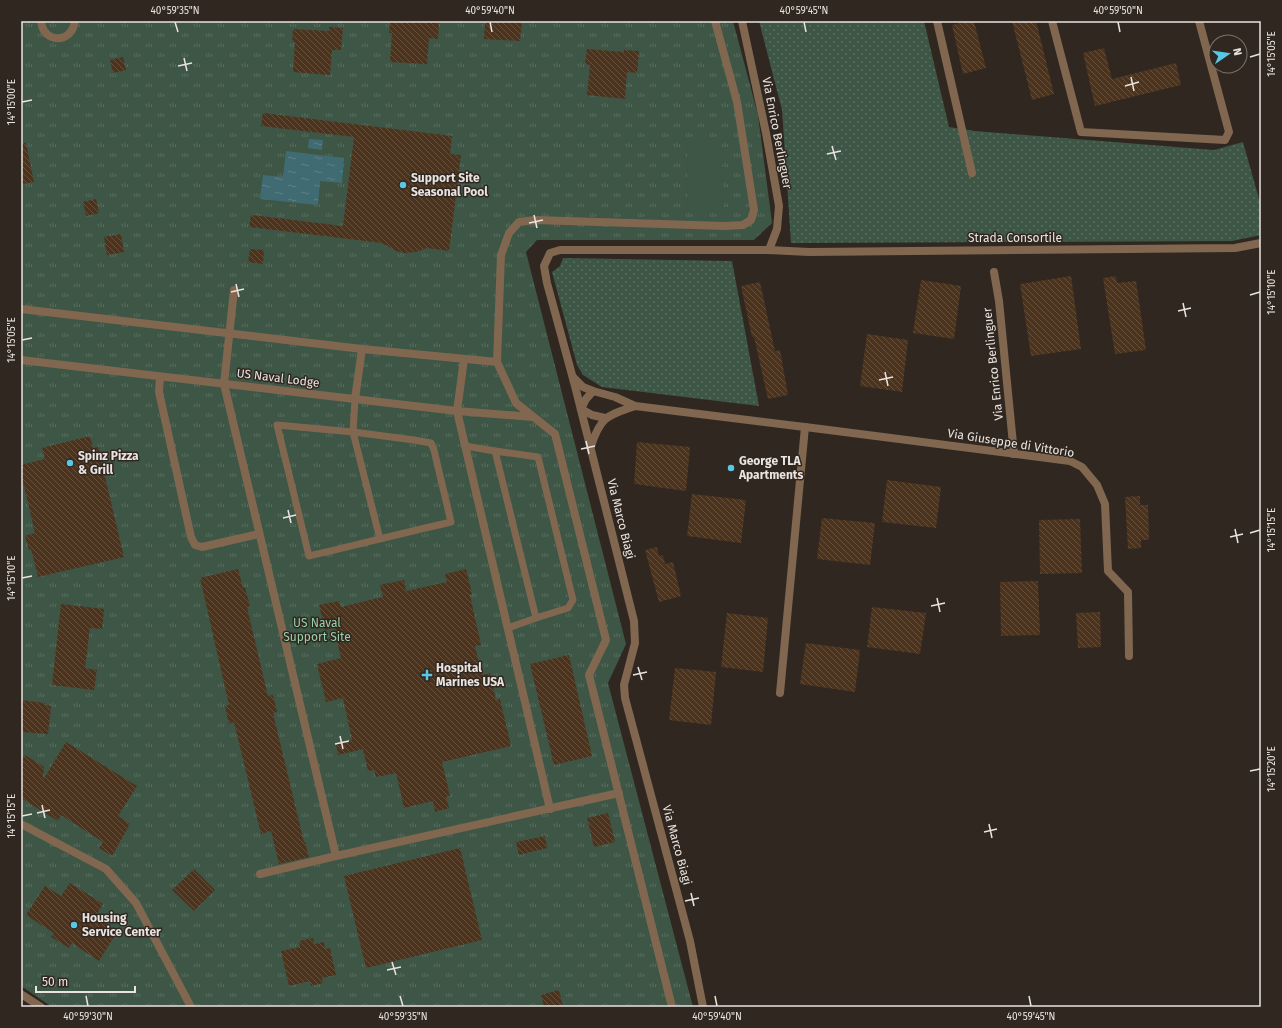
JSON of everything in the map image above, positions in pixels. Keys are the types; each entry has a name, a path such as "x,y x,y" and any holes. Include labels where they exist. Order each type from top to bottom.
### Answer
{"street":[{"path":"41,21 44,32 54,38 59,39 64,38 72,31 75,21"},
{"path":"672,1007 589,675 606,640 555,434 516,403 497,362 501,255 509,233 519,222 535,220 725,226 743,225 751,220 754,210 737,102 715,21"},
{"name":"Via Enrico Berlinguer","path":"742,21 779,206 777,229 769,250"},
{"path":"937,21 972,173"},
{"path":"1052,21 1081,132 1225,140 1229,132 1199,21"},
{"name":"Strada Consortile","path":"769,250 809,252 1234,248 1261,243"},
{"name":"Via Marco Biagi","path":"703,1007 690,941 625,698 624,685 635,643 634,621 591,446 547,283 544,266 550,253 560,250 769,250"},
{"name":"Via Enrico Berlinguer","path":"994,272 999,301 1014,454"},
{"path":"234,290 224,384 336,856"},
{"path":"21,309 362,349 497,362"},
{"path":"355,399 362,349"},
{"path":"464,359 457,411 550,809"},
{"name":"US Naval Lodge","path":"21,360 457,411 533,417"},
{"name":"Via Giuseppe di Vittorio","path":"573,376 583,387 615,397 635,406 805,426 1070,461 1082,467 1097,485 1105,504 1108,571 1128,592 1129,656"},
{"path":"160,377 159,392 191,537 195,545 202,547 259,534"},
{"path":"591,446 596,430 605,418 592,415 581,409 586,399 593,391"},
{"name":"Via Giuseppe di Vittorio","path":"605,418 635,406"},
{"path":"780,693 805,426"},
{"path":"260,874 619,793"},
{"path":"21,824 106,869 136,902 191,1007"},
{"path":"21,994 41,1007"}],"lane":[{"path":"355,399 353,432 380,539"},
{"path":"277,424 353,432 431,443 434,450 450,522 380,539 309,556 277,424"},
{"path":"465,446 538,457 573,600 568,608 508,628"},
{"path":"495,451 536,618"}],"green space":[{"name":"US Naval Support Site","path":"21,21 733,21 758,115 772,223 754,240 537,240 526,252 626,644 608,683 693,1007 52,1007 21,986"},
{"path":"759,21 924,21 949,127 975,131 1214,150 1243,142 1261,206 1261,235 1232,241 791,243 782,110"},
{"path":"687,140 722,140 723,210 688,210"},
{"path":"563,258 732,261 759,406 602,387 583,375 577,365 552,272 560,266"}],"water":[{"path":"309,139 323,140 322,150 308,148"},
{"path":"286,151 344,158 342,183 320,181 318,205 260,199 263,175 283,177"}],"building":[{"path":"390,21 439,21 438,39 429,38 427,64 390,62 392,33 389,33"},
{"path":"485,21 522,21 520,41 484,39"},
{"path":"974,21 986,68 963,74 952,25"},
{"path":"1012,21 1036,21 1054,94 1032,100"},
{"path":"329,27 343,28 341,50 332,50 330,75 293,72 295,42 292,42 293,29 329,31"},
{"path":"1104,48 1112,79 1176,63 1181,85 1095,106 1083,53"},
{"path":"587,49 624,52 624,50 639,51 637,73 627,72 625,99 587,95 590,65 585,64"},
{"path":"123,57 126,70 113,73 110,60"},
{"name":"Support Site Seasonal Pool","path":"263,113 452,136 450,154 461,155 449,251 427,248 416,252 404,253 396,251 382,243 249,227 251,215 343,226 354,137 261,126"},
{"path":"21,143 26,143 34,182 21,184"},
{"path":"96,199 99,213 86,216 83,202"},
{"path":"121,234 124,252 107,255 104,237"},
{"path":"250,249 264,250 263,264 248,262"},
{"path":"1071,276 1081,349 1031,356 1020,284"},
{"path":"1116,276 1117,283 1136,281 1146,350 1115,354 1103,278"},
{"path":"921,280 961,286 954,339 913,333"},
{"path":"760,282 775,351 780,350 788,395 768,399 741,286"},
{"path":"867,334 908,340 902,392 860,386"},
{"path":"90,436 93,448 98,447 124,557 38,577 31,549 29,550 25,536 35,533 21,473 21,465 45,459 42,448"},
{"path":"637,442 690,447 686,491 634,484"},
{"path":"887,480 941,487 936,528 882,522"},
{"path":"692,494 746,500 741,543 687,536"},
{"path":"1140,496 1140,505 1148,505 1149,540 1141,540 1141,548 1128,549 1125,497"},
{"path":"822,518 875,523 870,565 817,559"},
{"path":"1080,519 1082,573 1040,574 1039,520"},
{"path":"657,547 659,556 663,555 665,564 673,562 681,596 659,602 645,550"},
{"path":"238,569 250,606 247,607 268,696 273,695 277,712 273,713 304,842 309,857 279,864 271,831 261,834 234,722 229,724 225,706 229,705 200,578"},
{"path":"466,569 481,645 475,646 482,675 490,673 496,700 500,699 511,746 442,762 450,796 446,797 449,808 435,812 433,801 404,808 396,773 376,777 374,770 368,771 363,749 338,755 336,744 352,740 343,698 326,702 317,664 341,658 334,628 325,630 319,605 339,601 341,607 383,597 380,585 404,580 406,591 447,582 445,574"},
{"path":"1038,581 1040,635 1001,636 1000,582"},
{"path":"61,604 104,609 102,629 90,628 85,668 97,670 94,690 52,685"},
{"path":"872,607 926,613 920,654 867,647"},
{"path":"1100,612 1101,647 1078,648 1076,613"},
{"path":"727,613 768,618 763,672 721,667"},
{"path":"806,643 860,650 855,692 800,684"},
{"path":"569,655 592,756 554,765 530,664"},
{"path":"675,668 716,672 711,725 669,720"},
{"path":"21,700 45,703 45,705 51,706 48,734 21,732"},
{"path":"66,742 137,786 118,816 130,824 112,856 99,848 103,842 61,815 58,821 21,798 21,761 25,755 44,767 43,780"},
{"path":"608,813 615,842 594,847 587,818"},
{"path":"545,836 547,848 519,855 516,842"},
{"path":"460,848 482,940 366,968 344,876"},
{"path":"194,869 215,890 194,911 172,890"},
{"name":"Housing Service Center","path":"70,883 103,904 95,917 117,932 99,961 72,943 69,948 51,937 54,933 26,915 45,886 61,896"},
{"path":"313,938 314,944 324,942 325,949 330,948 336,975 322,978 323,983 311,986 310,981 289,986 281,951 300,947 299,941"},
{"path":"559,990 563,1007 544,1007 541,995"}],"place":[{"name":"Support Site Seasonal Pool","path":"403,185"},
{"name":"Spinz Pizza & Grill","path":"70,463"},
{"name":"George TLA Apartments","path":"731,468"},
{"name":"Hospital Marines USA","path":"427,675"},
{"name":"Housing Service Center","path":"74,925"}]}
